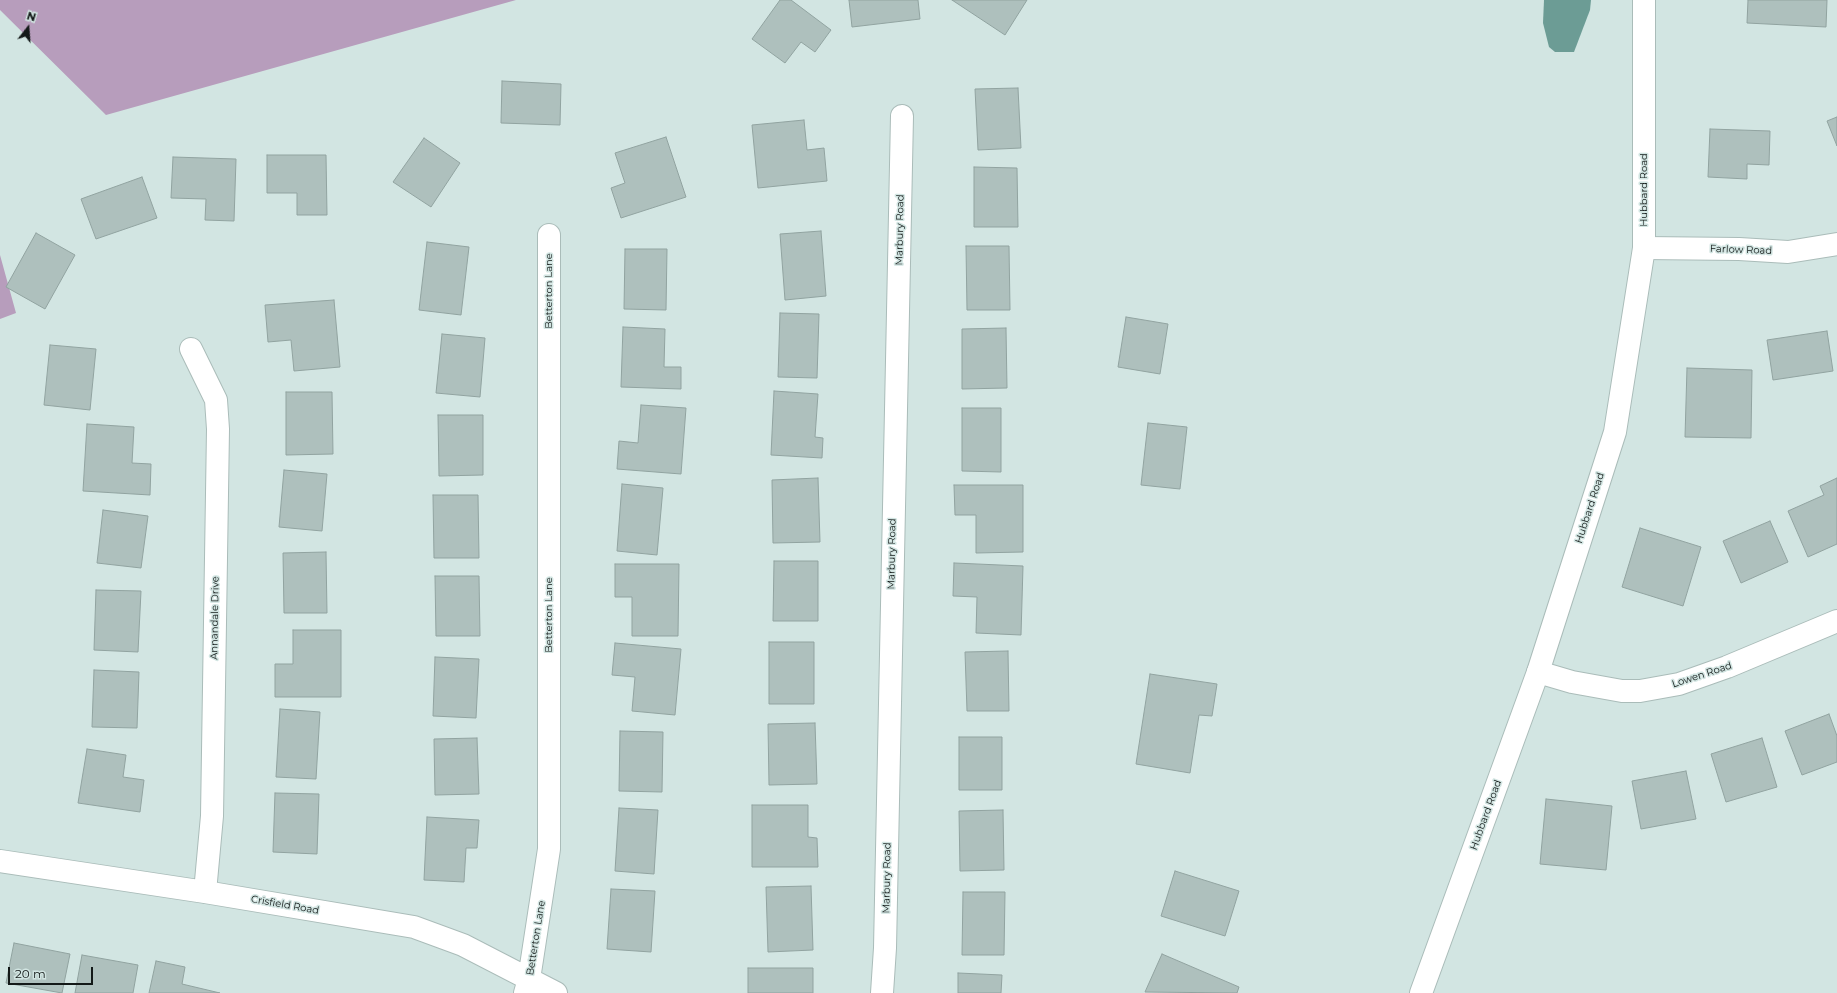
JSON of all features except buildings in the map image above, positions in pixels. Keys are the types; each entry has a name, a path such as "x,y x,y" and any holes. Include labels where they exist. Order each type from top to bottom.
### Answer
{"street":[{"name":"Hubbard Road","path":"1421,993 1538,672 1615,432 1644,248 1644,0"},
{"name":"Marbury Road","path":"882,993 885,948 902,116"},
{"name":"Betterton Lane","path":"527,986 549,849 549,236"},
{"name":"Farlow Road","path":"1644,248 1788,252 1837,244"},
{"name":"Annandale Drive","path":"191,349 216,400 218,429 212,816 205,892"},
{"name":"Lowen Road","path":"1538,672 1572,682 1622,691 1640,691 1679,684 1791,642 1837,622"},
{"name":"Crisfield Road","path":"0,861 205,892 414,927 463,945 527,986 556,993"}],"shaded area":[{"path":"0,0 516,0 106,115 0,10"},
{"path":"1544,0 1591,0 1590,10 1574,52 1555,52 1549,47 1543,23"},
{"path":"0,255 16,313 0,319"}]}
